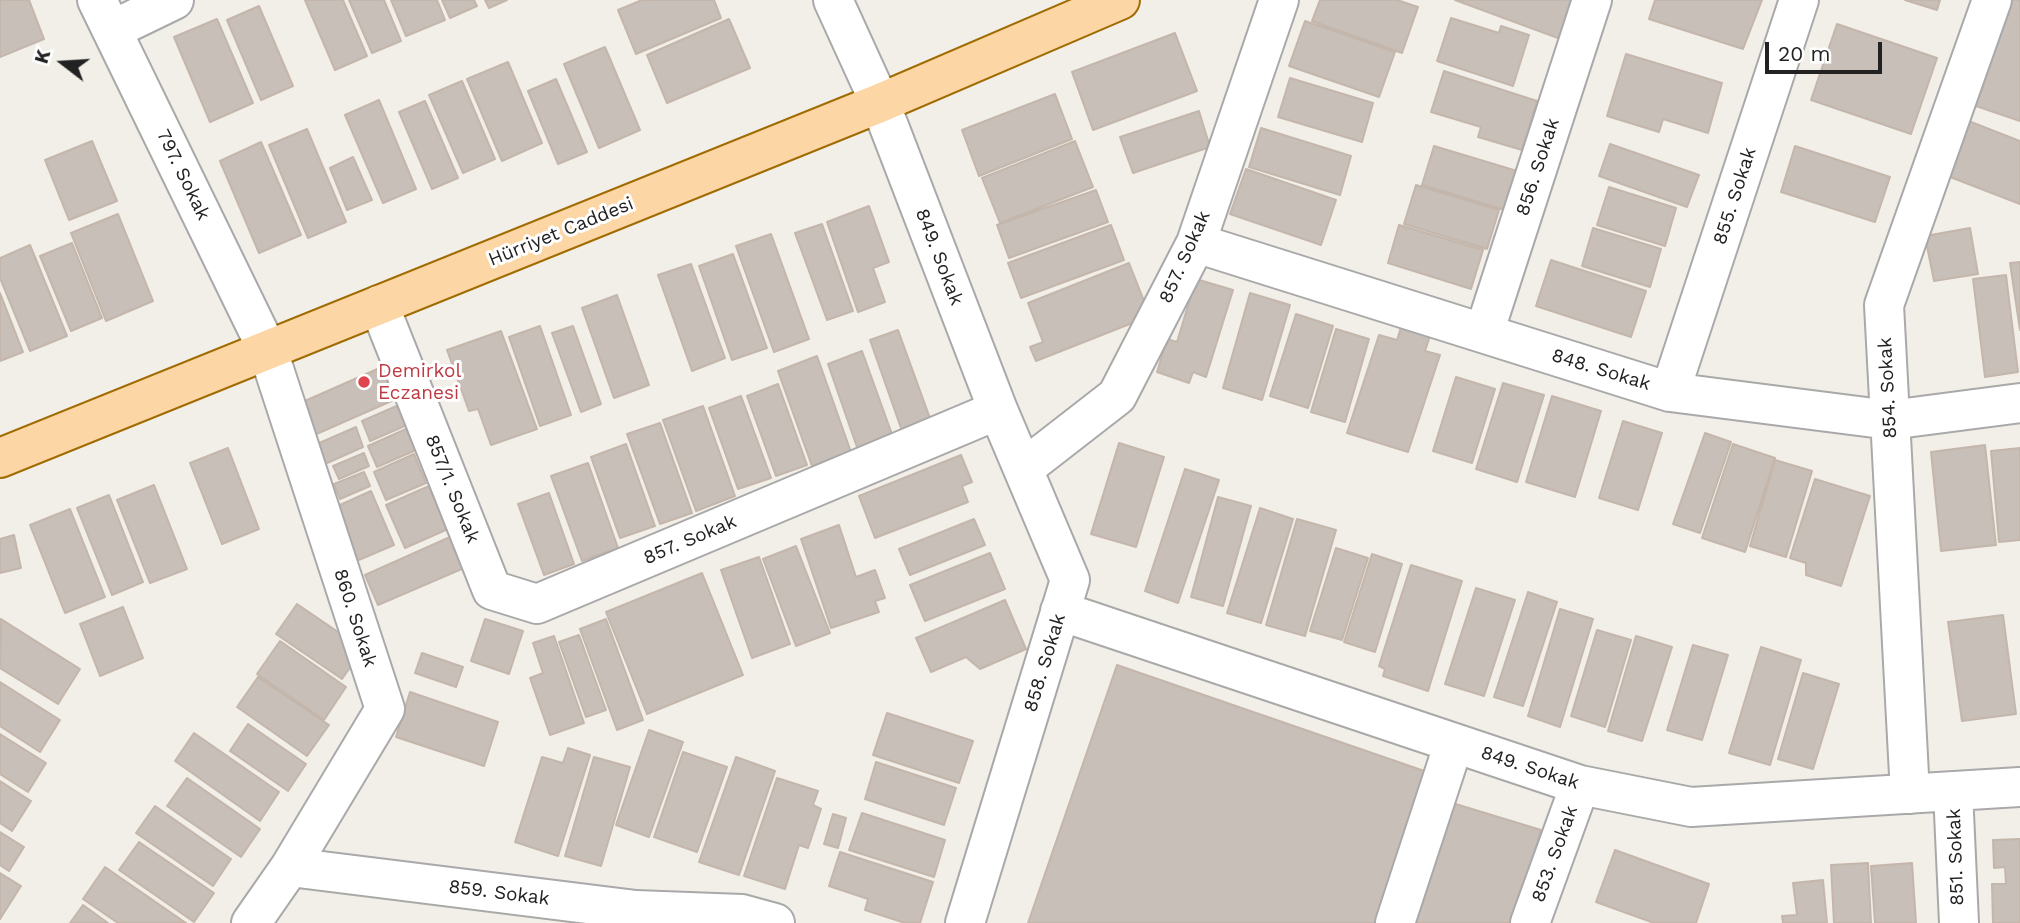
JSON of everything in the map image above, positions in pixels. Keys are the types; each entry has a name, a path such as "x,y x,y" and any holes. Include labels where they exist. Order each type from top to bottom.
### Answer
{"main road":[{"name":"Hürriyet Caddesi","path":"0,458 880,103 1121,0"}],"street":[{"path":"104,15 174,0"},
{"name":"849. Sokak","path":"833,0 880,103 998,410"},
{"name":"857. Sokak","path":"1023,469 1117,396 1196,243 1279,0"},
{"name":"856. Sokak","path":"1484,333 1592,0"},
{"name":"855. Sokak","path":"1670,392 1799,0"},
{"name":"854. Sokak","path":"1910,794 1884,304 1993,0"},
{"name":"797. Sokak","path":"104,15 268,351"},
{"name":"848. Sokak","path":"1196,243 1670,392 1890,420 2020,403"},
{"name":"857/1. Sokak","path":"379,305 492,590 537,604"},
{"name":"860. Sokak","path":"268,351 385,709 290,867"},
{"name":"857. Sokak","path":"537,604 998,410"},
{"name":"858. Sokak","path":"965,923 1070,580 998,410"},
{"name":"849. Sokak","path":"1060,611 1580,785 1691,807 2020,787"},
{"path":"1395,923 1454,743"},
{"name":"853. Sokak","path":"1530,923 1580,785"},
{"name":"851. Sokak","path":"1953,791 1959,923"},
{"path":"251,923 290,867"},
{"name":"859. Sokak","path":"290,867 636,910 742,914 775,923"}],"building":[{"path":"0,0 29,0 44,39 0,57"},
{"path":"305,0 343,0 367,56 335,70"},
{"path":"349,0 384,0 401,41 372,53"},
{"path":"391,0 437,0 445,20 406,36"},
{"path":"442,0 474,0 477,6 450,18"},
{"path":"485,0 507,0 489,8"},
{"path":"642,0 714,0 721,18 636,54 618,10"},
{"path":"1320,0 1397,0 1418,7 1402,53 1312,21"},
{"path":"1455,0 1581,0 1566,41"},
{"path":"1655,0 1762,0 1743,49 1649,19"},
{"path":"1905,0 1940,0 1937,10"},
{"path":"2009,0 2020,0 2020,121 1973,105"},
{"path":"259,6 293,86 261,100 227,20"},
{"path":"1451,18 1499,33 1501,26 1529,35 1513,86 1437,61"},
{"path":"217,19 253,103 210,122 174,37"},
{"path":"729,19 750,68 667,103 647,55"},
{"path":"1305,21 1395,52 1379,97 1289,66"},
{"path":"1837,24 1937,58 1911,134 1811,100"},
{"path":"1175,33 1197,91 1093,130 1072,72"},
{"path":"605,47 640,130 599,148 564,64"},
{"path":"1626,54 1722,83 1708,133 1663,119 1659,132 1607,116"},
{"path":"508,62 542,143 502,161 467,79"},
{"path":"1444,71 1537,101 1522,150 1478,137 1481,127 1431,112"},
{"path":"1290,78 1373,103 1362,142 1278,117"},
{"path":"556,79 587,152 558,164 528,91"},
{"path":"462,81 495,159 463,173 429,95"},
{"path":"1055,94 1072,139 979,176 962,130"},
{"path":"379,100 416,189 383,203 345,115"},
{"path":"425,101 458,178 432,189 399,112"},
{"path":"1199,111 1210,147 1133,173 1120,137"},
{"path":"1966,120 2020,141 2020,204 1945,175"},
{"path":"1261,128 1351,156 1340,195 1249,167"},
{"path":"307,129 346,222 308,238 269,145"},
{"path":"92,141 117,201 69,220 45,160"},
{"path":"1075,141 1093,187 1000,223 982,178"},
{"path":"261,142 301,235 259,253 220,161"},
{"path":"1610,144 1699,175 1687,207 1599,176"},
{"path":"1434,146 1517,171 1505,210 1422,185"},
{"path":"1795,146 1890,177 1875,222 1781,192"},
{"path":"353,157 372,200 347,210 330,168"},
{"path":"1246,169 1336,200 1321,245 1230,214"},
{"path":"1416,185 1499,210 1487,249 1404,224"},
{"path":"1609,187 1676,208 1665,246 1597,225"},
{"path":"1096,190 1108,222 1009,258 997,225"},
{"path":"869,206 889,262 873,268 885,302 858,312 827,222"},
{"path":"118,214 153,301 106,321 71,233"},
{"path":"822,224 853,311 827,320 795,233"},
{"path":"1111,225 1124,260 1021,298 1008,263"},
{"path":"1399,225 1483,250 1471,289 1388,263"},
{"path":"1593,228 1661,249 1650,287 1582,266"},
{"path":"1970,228 1978,274 1934,281 1925,236"},
{"path":"771,234 809,339 774,352 736,246"},
{"path":"72,243 102,318 71,331 40,256"},
{"path":"30,245 67,336 30,351 0,278 0,258"},
{"path":"733,254 767,348 732,360 699,266"},
{"path":"1551,260 1646,291 1631,337 1536,306"},
{"path":"2020,262 2020,330 2010,263"},
{"path":"1129,263 1150,316 1036,361 1030,347 1043,342 1028,303"},
{"path":"691,264 725,358 692,371 658,275"},
{"path":"2006,275 2018,372 1985,377 1973,279"},
{"path":"1196,279 1233,290 1206,377 1193,372 1189,383 1157,372 1167,339 1177,342"},
{"path":"0,293 23,352 0,361"},
{"path":"1250,293 1290,305 1262,400 1223,388"},
{"path":"617,295 649,385 614,398 582,308"},
{"path":"1296,314 1333,326 1308,408 1270,396"},
{"path":"540,326 571,415 540,426 509,337"},
{"path":"573,326 601,404 581,412 552,333"},
{"path":"1401,327 1430,336 1425,351 1440,355 1408,452 1347,433 1379,335 1397,340"},
{"path":"1336,329 1369,339 1345,422 1311,412"},
{"path":"898,330 931,421 902,431 870,340"},
{"path":"501,331 537,429 491,445 478,409 469,411 447,350"},
{"path":"862,351 893,437 858,450 828,364"},
{"path":"817,356 851,452 812,466 778,371"},
{"path":"382,367 396,399 312,436 298,404"},
{"path":"1456,377 1495,389 1472,463 1433,451"},
{"path":"1503,383 1544,395 1517,482 1476,469"},
{"path":"778,384 807,465 776,476 747,396"},
{"path":"741,396 771,478 738,489 709,408"},
{"path":"1552,396 1601,411 1575,497 1526,482"},
{"path":"399,405 407,425 370,441 362,421"},
{"path":"703,406 735,496 696,511 663,420"},
{"path":"1623,421 1662,433 1638,510 1599,498"},
{"path":"660,423 692,513 660,524 627,434"},
{"path":"356,427 363,447 325,464 317,444"},
{"path":"406,429 416,450 377,467 368,446"},
{"path":"1705,433 1731,442 1700,533 1673,524"},
{"path":"1119,443 1164,457 1136,547 1091,534"},
{"path":"626,444 655,526 620,538 591,457"},
{"path":"1733,444 1775,458 1745,552 1702,538"},
{"path":"1985,445 1996,545 1941,551 1931,452"},
{"path":"228,448 259,529 222,544 190,463"},
{"path":"2020,448 2020,540 1999,542 1991,451"},
{"path":"364,453 369,466 339,479 333,466"},
{"path":"414,454 426,483 386,500 374,472"},
{"path":"961,455 972,482 962,486 968,502 875,538 859,496"},
{"path":"1775,460 1812,471 1786,557 1750,546"},
{"path":"588,463 618,548 582,561 551,476"},
{"path":"1185,469 1219,480 1178,603 1145,591"},
{"path":"364,472 370,486 340,499 334,484"},
{"path":"1815,479 1870,496 1841,586 1806,575 1806,563 1790,558"},
{"path":"154,485 187,569 150,583 117,500"},
{"path":"429,486 448,529 405,548 386,505"},
{"path":"371,491 394,545 354,562 331,509"},
{"path":"549,493 574,564 544,575 518,504"},
{"path":"109,495 143,582 112,595 77,508"},
{"path":"1218,497 1251,506 1223,606 1191,597"},
{"path":"1260,508 1293,519 1261,623 1227,613"},
{"path":"70,509 105,597 65,613 30,525"},
{"path":"974,519 985,545 910,575 899,549"},
{"path":"1297,519 1336,530 1305,636 1266,625"},
{"path":"839,525 856,577 875,570 885,598 875,601 879,612 831,628 801,539"},
{"path":"14,535 21,568 0,573 0,539"},
{"path":"450,537 464,568 378,605 365,575"},
{"path":"796,546 830,633 796,646 763,559"},
{"path":"1336,548 1368,558 1342,640 1310,631"},
{"path":"990,553 1005,589 925,621 910,585"},
{"path":"1372,554 1402,564 1375,652 1344,642"},
{"path":"759,557 790,644 752,658 721,570"},
{"path":"1411,565 1462,581 1428,691 1383,676 1385,669 1379,666"},
{"path":"702,573 743,675 647,714 606,612"},
{"path":"1476,588 1515,600 1484,696 1445,684"},
{"path":"1528,592 1557,602 1523,706 1494,697"},
{"path":"1005,600 1026,649 980,669 966,657 931,672 916,638"},
{"path":"297,604 363,649 342,679 276,634"},
{"path":"123,607 143,658 100,676 80,624"},
{"path":"1560,609 1593,619 1560,727 1528,716"},
{"path":"2003,615 2016,714 1962,721 1948,622"},
{"path":"1,619 80,669 58,704 0,668"},
{"path":"485,619 523,631 509,674 471,661"},
{"path":"606,619 643,720 617,730 580,629"},
{"path":"1597,630 1631,640 1605,727 1571,716"},
{"path":"579,635 606,710 586,717 559,642"},
{"path":"554,636 584,723 550,735 530,678 543,673 533,643"},
{"path":"1636,636 1672,647 1642,741 1608,731"},
{"path":"280,641 346,687 324,720 257,674"},
{"path":"1693,645 1728,655 1702,740 1667,730"},
{"path":"1761,647 1801,660 1770,765 1729,753"},
{"path":"422,653 463,667 456,687 415,673"},
{"path":"1117,665 1433,774 1382,923 1028,923"},
{"path":"1803,673 1839,684 1813,769 1778,759"},
{"path":"258,677 329,725 307,756 237,707"},
{"path":"0,682 60,720 40,752 0,726"},
{"path":"410,692 498,722 484,766 396,737"},
{"path":"887,713 973,741 959,783 873,755"},
{"path":"248,724 306,764 288,791 230,751"},
{"path":"649,730 683,742 649,837 616,825"},
{"path":"194,733 279,792 260,821 175,761"},
{"path":"0,734 46,763 28,792 0,774"},
{"path":"568,748 590,755 558,856 515,842 542,757 563,763"},
{"path":"683,752 727,767 697,852 654,837"},
{"path":"594,757 630,767 601,866 565,856"},
{"path":"736,757 775,771 739,875 699,862"},
{"path":"876,762 956,788 944,825 865,799"},
{"path":"187,778 260,829 241,857 167,806"},
{"path":"777,778 818,791 813,805 821,809 808,848 799,845 785,889 744,876"},
{"path":"0,781 31,801 12,831 0,823"},
{"path":"1449,802 1541,830 1513,923 1413,923"},
{"path":"155,806 231,859 213,886 136,833"},
{"path":"862,813 945,840 934,877 849,850"},
{"path":"833,814 846,818 838,848 824,844"},
{"path":"0,832 24,847 9,871 0,865"},
{"path":"2020,839 2020,923 1993,923 1992,884 2006,884 2005,867 1994,868 1993,840"},
{"path":"139,842 214,893 194,922 119,870"},
{"path":"1615,850 1709,884 1696,923 1654,923 1596,902"},
{"path":"840,852 933,882 920,923 905,923 865,910 868,899 829,886"},
{"path":"1868,863 1871,923 1834,923 1831,865"},
{"path":"1912,863 1916,923 1875,923 1871,866"},
{"path":"105,867 186,923 118,923 83,899"},
{"path":"0,873 21,886 0,919"},
{"path":"1823,880 1827,923 1783,923 1782,916 1797,915 1793,883"},
{"path":"83,905 108,923 70,923"}],"place":[{"name":"Demirkol Eczanesi","path":"364,382"}]}
